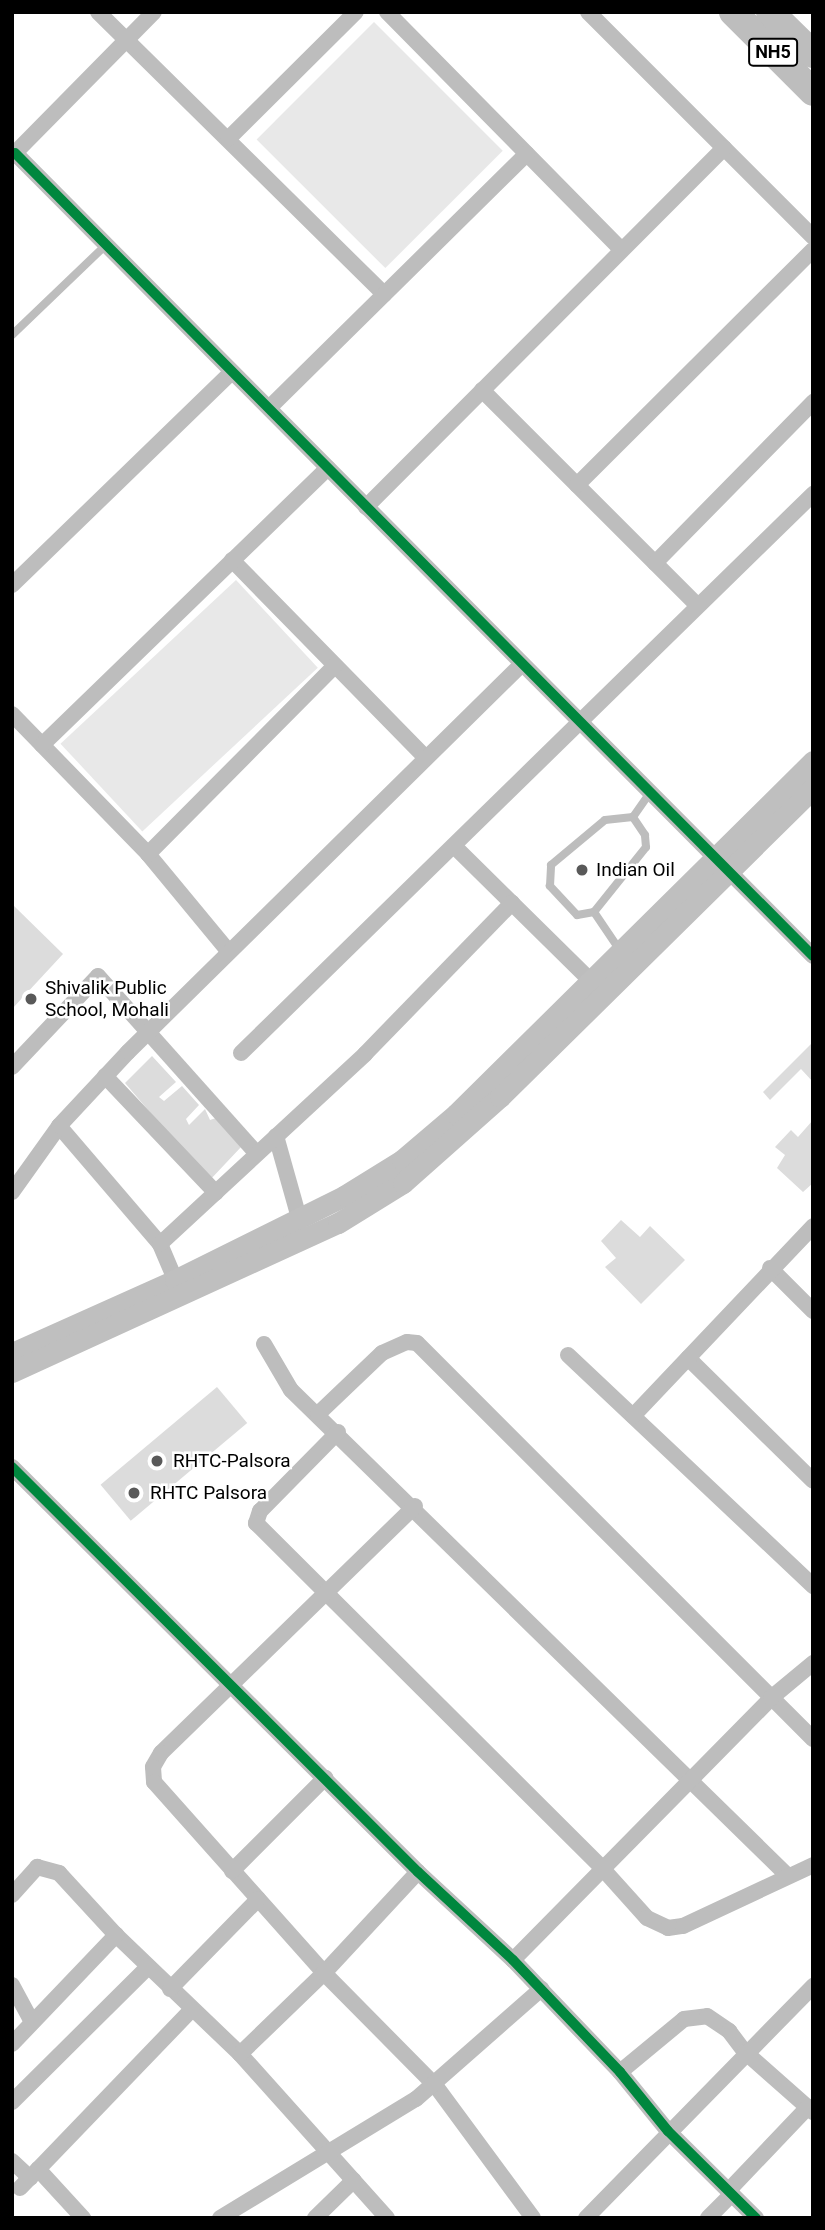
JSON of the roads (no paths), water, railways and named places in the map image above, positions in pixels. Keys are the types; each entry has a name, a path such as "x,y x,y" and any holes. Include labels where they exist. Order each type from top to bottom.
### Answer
{"highway":[{"name":"NH5","path":"733,12 813,92"},
{"name":"NH5","path":"770,12 813,54"}],"street":[{"path":"98,12 384,294"},
{"path":"153,12 14,154 722,866 809,945"},
{"path":"228,139 356,12"},
{"path":"387,12 622,250"},
{"path":"588,12 813,237"},
{"path":"366,507 724,148"},
{"path":"269,408 527,154"},
{"path":"577,485 813,250"},
{"path":"12,585 232,372"},
{"path":"482,390 698,606"},
{"path":"655,563 813,402"},
{"path":"42,745 328,468"},
{"path":"241,1053 813,494"},
{"path":"232,560 425,757"},
{"path":"12,1192 59,1126 105,1076 522,664"},
{"path":"148,854 335,666"},
{"path":"12,714 148,854 229,952"},
{"path":"12,1353 338,1223 425,1167 722,866 813,761"},
{"path":"12,1372 179,1287 299,1218 376,1178 428,1140 620,952 813,788"},
{"path":"454,846 591,981"},
{"path":"160,1244 365,1054 512,903"},
{"path":"12,1067 98,976 256,1153"},
{"path":"105,1076 216,1193"},
{"path":"59,1126 160,1244 179,1287"},
{"path":"276,1136 299,1218"},
{"path":"633,1416 770,1268 813,1226"},
{"path":"770,1268 813,1311"},
{"path":"318,1414 382,1353 407,1342 416,1343 813,1739"},
{"path":"264,1344 291,1390 415,1506 687,1781 788,1876"},
{"path":"569,1355 813,1586"},
{"path":"688,1358 813,1481"},
{"path":"338,1432 257,1517 261,1530 602,1867 647,1918 668,1928 682,1926 813,1865"},
{"path":"12,1468 418,1872 513,1960 620,2072 668,2131 756,2218"},
{"path":"415,1506 161,1753 152,1774 157,1787 324,1973 435,2085 533,2218"},
{"path":"513,1960 687,1781 771,1698 813,1663"},
{"path":"232,1871 325,1778"},
{"path":"12,1895 37,1867 47,1866 191,2010 240,2054 387,2218"},
{"path":"240,2054 324,1973 418,1872"},
{"path":"170,1989 258,1899"},
{"path":"12,2044 116,1935"},
{"path":"12,2102 148,1967"},
{"path":"12,1985 32,2022"},
{"path":"586,2218 668,2131 813,1986"},
{"path":"220,2218 331,2153 435,2085 541,1989"},
{"path":"29,2178 191,2010"},
{"path":"620,2072 684,2019 696,2014 720,2023 746,2052 809,2103 708,2218"},
{"path":"12,2161 29,2178 83,2218"},
{"path":"315,2218 354,2180"}],"lane":[{"path":"12,335 106,245"},
{"path":"633,817 645,835 646,847 594,912 577,915 550,886 551,865 605,820 633,817 650,793"},
{"path":"594,912 620,952"}],"place":[{"name":"Indian Oil","path":"582,870"},
{"name":"Shivalik Public School, Mohali","path":"31,999"},
{"name":"RHTC-Palsora","path":"157,1461"},
{"name":"RHTC Palsora","path":"134,1493"}]}
